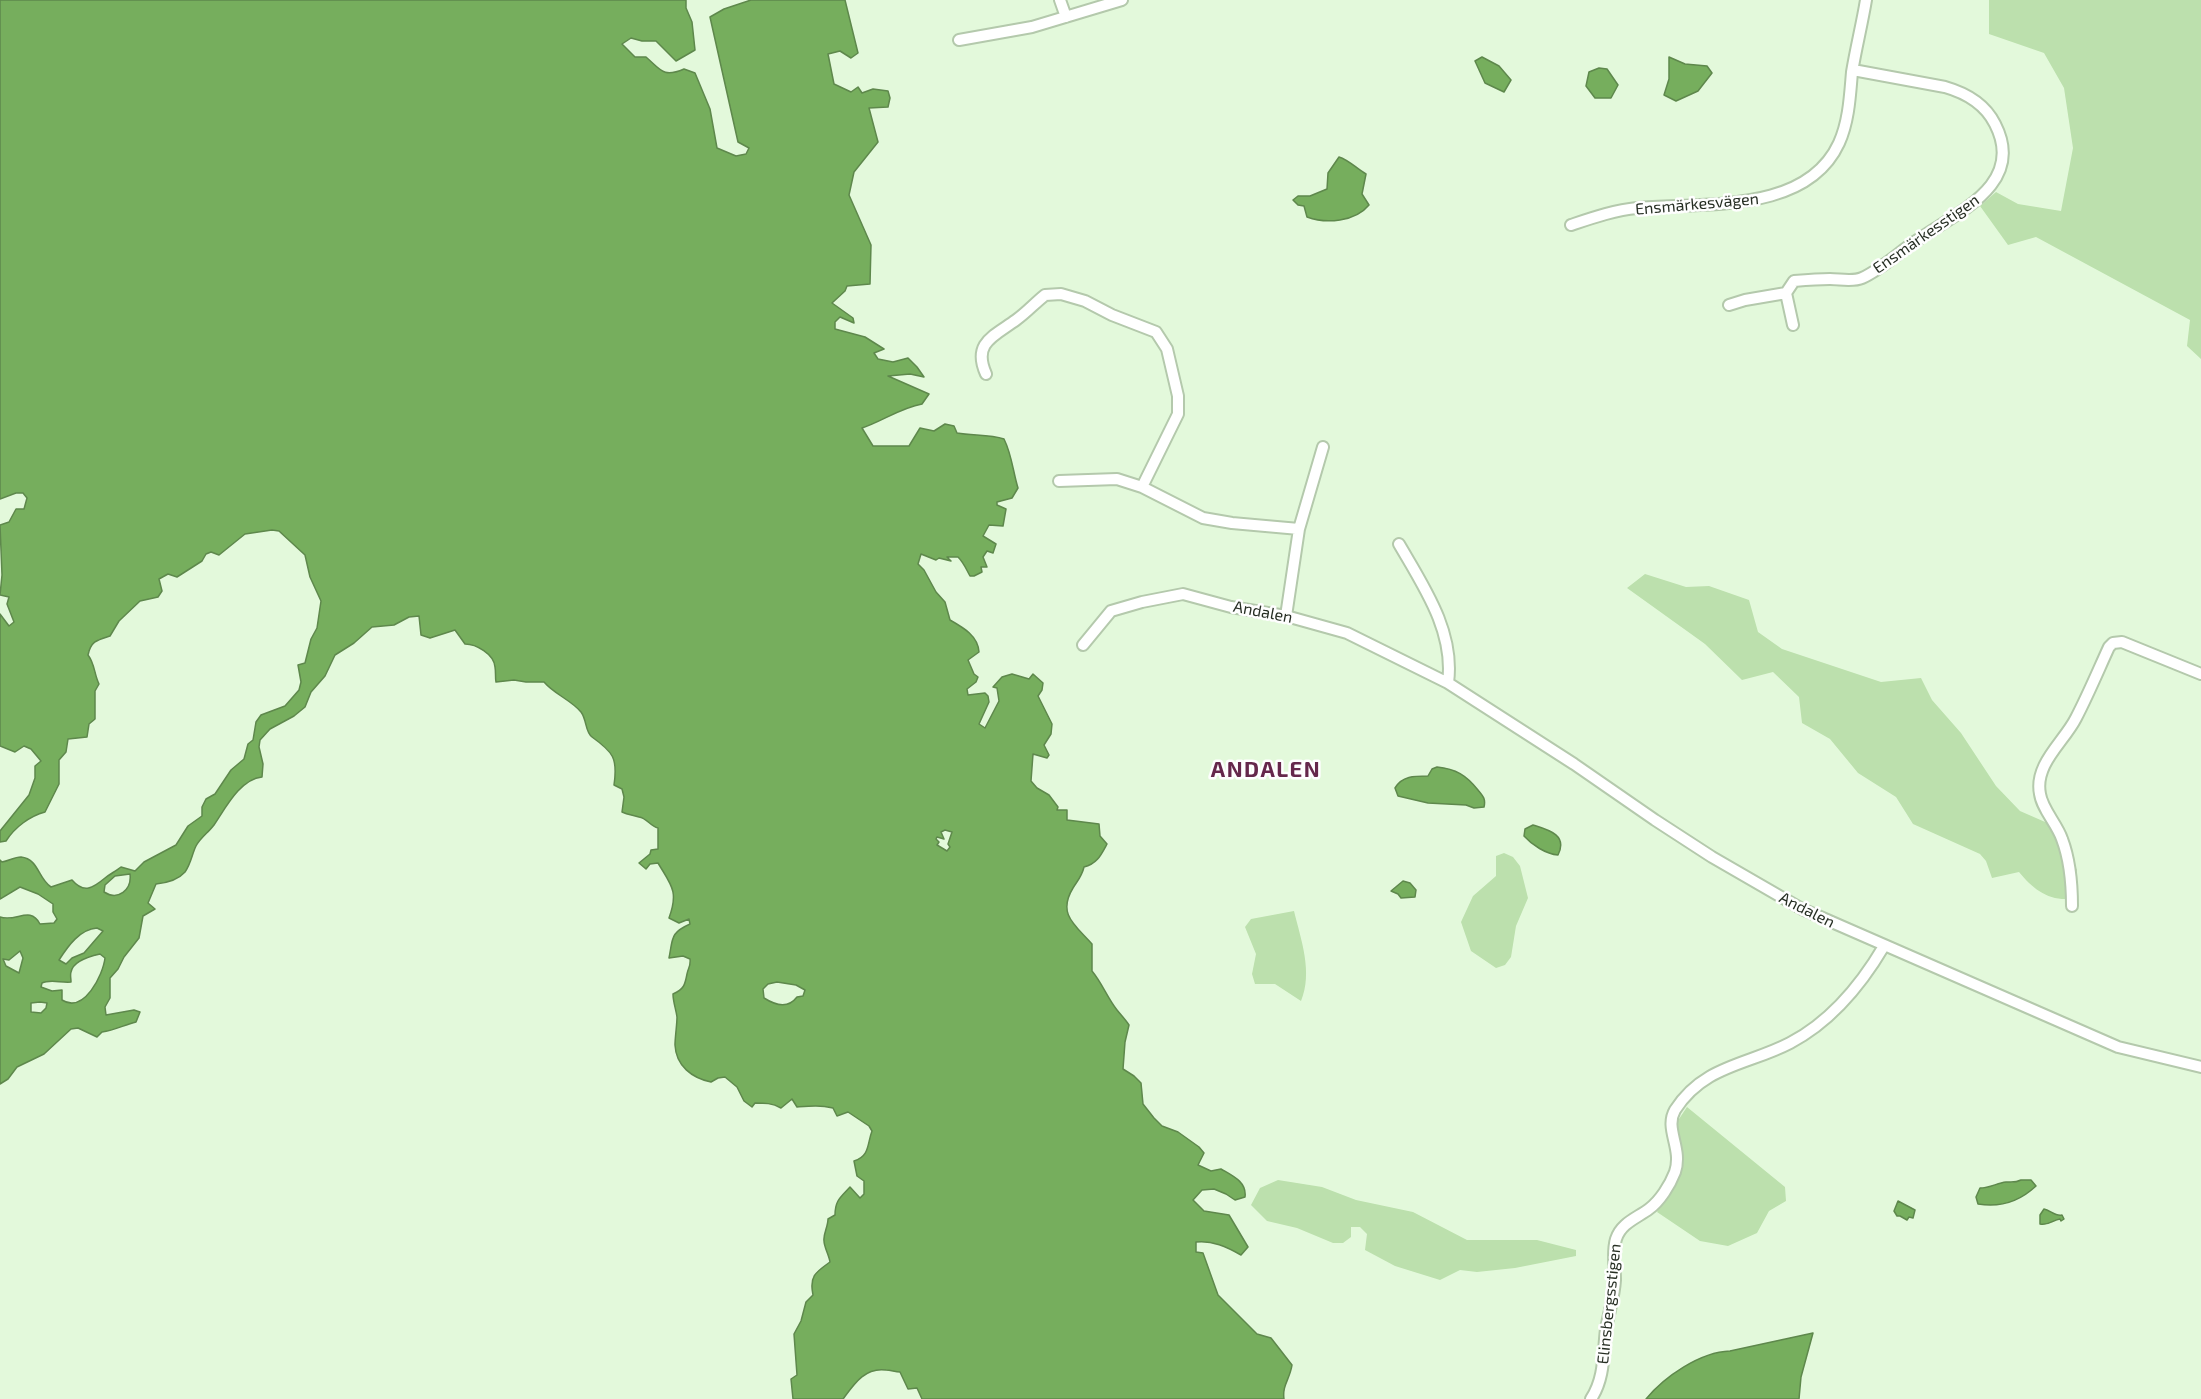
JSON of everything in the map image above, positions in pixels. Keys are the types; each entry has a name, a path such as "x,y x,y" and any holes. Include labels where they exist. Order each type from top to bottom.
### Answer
{"street":[{"path":"1060,0 1066,17"},
{"path":"959,40 1032,27 1122,0"},
{"name":"Ensmärkesvägen","path":"1571,225 1635,208 1740,202 1769,197 1790,189 1818,171 1840,142 1847,117 1866,0"},
{"name":"Ensmärkesstigen","path":"1730,305 1786,293 1794,281 1857,279 1871,273 1973,203 1990,187 2002,165 2004,154 1997,129 1989,114 1968,96 1945,87 1853,70"},
{"path":"1786,293 1793,325"},
{"path":"986,374 981,359 982,348 989,338 1019,318 1045,295 1061,294 1085,301 1112,315 1156,332 1167,348 1179,404 1178,414 1142,487"},
{"path":"1286,616 1299,529 1323,447"},
{"path":"1059,481 1118,479 1142,487 1203,518 1232,524 1299,529"},
{"path":"1400,544 1428,594 1441,623 1449,656 1448,684"},
{"name":"Andalen","path":"1083,645 1111,611 1183,594 1231,607 1286,616 1347,633 1448,684 1574,764 1712,857 1802,909 2118,1047 2201,1067"},
{"path":"2072,906 2072,880 2062,839 2051,815 2042,803 2039,792 2041,775 2052,753 2076,719 2109,647 2113,643 2122,642 2201,674"},
{"name":"Elinsbergsstigen","path":"1590,1399 1598,1386 1602,1373 1606,1328 1614,1296 1615,1240 1626,1225 1658,1201 1674,1174 1678,1153 1671,1124 1674,1112 1694,1087 1712,1074 1791,1042 1826,1018 1861,982 1884,946"}],"shaded area":[{"path":"0,0 686,0 686,8 692,22 695,50 676,61 656,41 631,38 622,44 635,57 646,57 667,73 684,69 695,73 710,109 717,148 736,156 746,154 749,148 738,142 710,17 724,9 751,0 845,0 858,53 851,58 840,51 828,54 834,84 851,92 858,87 862,93 873,89 888,91 890,98 888,107 869,108 878,142 854,172 849,195 871,245 870,284 847,286 845,291 832,303 853,318 854,323 840,317 835,322 835,329 865,337 884,349 874,353 878,359 893,362 908,358 924,377 910,374 888,376 929,394 922,404 906,408 862,428 873,446 909,446 920,428 934,431 945,424 954,426 957,433 1004,439 1007,445 1018,488 1012,498 997,502 997,505 1006,509 1003,526 989,525 983,536 996,544 993,553 987,551 983,557 987,567 981,567 982,572 970,576 958,557 947,557 951,561 939,558 936,560 921,554 918,564 945,602 950,620 969,633 978,646 979,652 968,660 974,674 978,677 976,682 967,689 968,695 985,693 988,696 989,702 979,724 985,728 999,701 997,688 993,687 1002,677 1012,674 1029,679 1033,674 1043,683 1038,696 1052,724 1051,734 1044,745 1049,755 1047,758 1033,754 1031,781 1037,788 1049,795 1058,807 1057,810 1067,810 1067,820 1099,824 1100,836 1107,844 1095,861 1084,867 1069,897 1067,912 1074,925 1092,944 1092,971 1113,1005 1129,1025 1123,1069 1141,1083 1143,1104 1162,1126 1178,1132 1199,1147 1204,1153 1198,1165 1211,1171 1221,1169 1238,1180 1244,1187 1245,1197 1235,1200 1214,1189 1202,1190 1193,1200 1204,1211 1229,1215 1248,1247 1241,1255 1219,1245 1196,1242 1196,1252 1203,1253 1218,1295 1257,1334 1271,1338 1292,1365 1284,1390 1284,1399 922,1399 917,1388 908,1389 900,1372 879,1370 872,1371 861,1378 843,1399 793,1399 791,1379 797,1375 794,1334 801,1321 806,1302 813,1295 812,1283 815,1275 830,1262 824,1241 828,1219 835,1215 837,1202 850,1187 860,1198 864,1194 864,1181 857,1176 854,1161 865,1153 872,1131 869,1126 848,1112 837,1116 833,1108 797,1107 792,1099 781,1108 762,1103 755,1103 752,1107 744,1101 737,1087 725,1077 711,1082 686,1070 676,1052 677,1017 673,994 685,984 690,959 683,956 669,958 676,933 690,924 689,919 679,923 669,918 673,901 670,883 658,863 650,864 646,869 639,863 650,854 651,850 658,849 658,828 642,818 622,812 624,797 622,789 614,785 615,768 612,756 590,735 583,715 577,708 544,682 514,680 496,682 494,662 488,654 479,648 465,644 455,630 430,638 421,635 419,616 409,617 394,625 372,627 354,643 335,655 325,676 311,692 305,707 270,729 260,740 262,777 247,783 234,796 198,843 185,872 172,881 156,884 148,903 155,909 143,916 139,938 110,978 110,998 105,1007 106,1015 134,1010 140,1012 136,1022 102,1032 97,1037 78,1028 71,1029 44,1054 17,1067 8,1079 0,1084 0,917 12,918 27,915 36,918 40,924 54,923 57,919 53,912 53,904 38,894 20,887 0,899 0,860 2,862 21,857 31,861 51,887 72,880 81,887 88,888 121,867 135,871 144,862 176,845 188,826 202,816 202,807 206,799 215,794 231,770 244,759 248,744 253,740 256,722 261,715 285,706 299,690 301,682 298,665 305,663 311,639 317,628 321,601 310,577 305,555 279,531 272,530 245,534 219,555 211,552 206,554 202,561 177,577 168,574 159,579 162,591 158,597 140,601 119,621 110,636 98,640 91,647 88,655 99,684 95,691 95,719 89,724 87,737 68,739 66,752 59,760 59,784 45,812 28,819 6,841 0,842 0,831 29,795 35,778 35,766 41,761 31,749 24,746 15,752 0,746 0,614 9,626 14,622 7,604 9,597 0,595 2,575 0,525 9,522 16,509 24,509 27,498 23,493 16,493 0,499","holes":["945,830 952,832 948,844 950,847 947,851 937,845 939,842 937,837 944,839 941,832","130,874 129,885 119,894 104,892 105,885 115,876","97,928 103,931 84,953 72,958 66,964 59,960 70,944 85,931","20,951 23,958 19,973 6,966 3,959 9,960","100,954 105,958 101,974 91,991 78,1002 70,1003 62,1000 62,990 52,991 41,987 45,982 71,982 72,968","777,982 796,985 805,990 803,996 781,1005 764,998 763,989 768,984","31,1003 47,1003 41,1013 31,1012"]},
{"path":"1989,0 2201,0 2201,359 2187,346 2190,320 2036,237 2008,245 1980,206 1996,192 2018,204 2061,211 2073,148 2064,88 2044,53 1989,34"},
{"path":"1482,57 1499,66 1511,80 1504,92 1485,83 1475,61"},
{"path":"1669,57 1685,64 1707,66 1712,73 1698,91 1676,101 1664,95 1669,79"},
{"path":"1599,68 1607,69 1618,85 1611,98 1595,98 1586,86 1589,72"},
{"path":"1339,157 1366,174 1362,194 1369,205 1356,215 1340,220 1331,221 1307,217 1304,206 1298,205 1293,200 1298,196 1310,196 1327,189 1328,173"},
{"path":"1645,574 1686,587 1709,586 1749,600 1758,632 1782,649 1881,682 1921,678 1932,700 1961,733 1996,786 2020,811 2052,825 2077,870 2068,899 2060,899 2041,892 2019,872 1992,878 1986,861 1980,854 1913,824 1896,797 1858,773 1830,739 1802,723 1799,697 1773,672 1742,680 1705,644 1627,588"},
{"path":"1437,767 1455,771 1469,780 1483,796 1484,807 1428,803 1398,796 1395,788 1401,781 1428,776 1432,769"},
{"path":"1533,825 1551,831 1559,838 1561,843 1558,855 1549,853 1531,843 1524,836 1525,829"},
{"path":"1504,853 1513,857 1520,866 1528,898 1516,926 1511,957 1505,965 1496,968 1471,951 1461,922 1473,896 1496,876 1496,856"},
{"path":"1403,881 1410,883 1416,890 1415,897 1401,898 1391,891"},
{"path":"1294,911 1306,967 1301,1001 1275,984 1255,984 1252,974 1256,954 1245,927 1251,919"},
{"path":"1687,1107 1785,1187 1786,1201 1769,1211 1757,1233 1728,1246 1700,1241 1657,1212 1676,1179 1682,1156 1677,1122"},
{"path":"1278,1180 1322,1187 1356,1200 1413,1212 1467,1240 1537,1240 1576,1250 1576,1256 1515,1268 1477,1272 1460,1270 1440,1280 1395,1266 1365,1250 1367,1234 1360,1227 1351,1227 1351,1237 1343,1243 1333,1243 1297,1228 1267,1221 1251,1205 1260,1188"},
{"path":"2031,1180 2036,1186 2010,1202 1995,1205 1978,1204 1976,1197 1980,1188"},
{"path":"1898,1201 1915,1210 1913,1218 1909,1217 1907,1220 1897,1216 1894,1211"},
{"path":"2044,1209 2062,1215 2064,1219 2040,1224 2040,1215"},
{"path":"1813,1333 1801,1377 1799,1399 1646,1399 1673,1374 1707,1356"}],"district":[{"name":"ANDALEN","path":"1266,770"}]}
